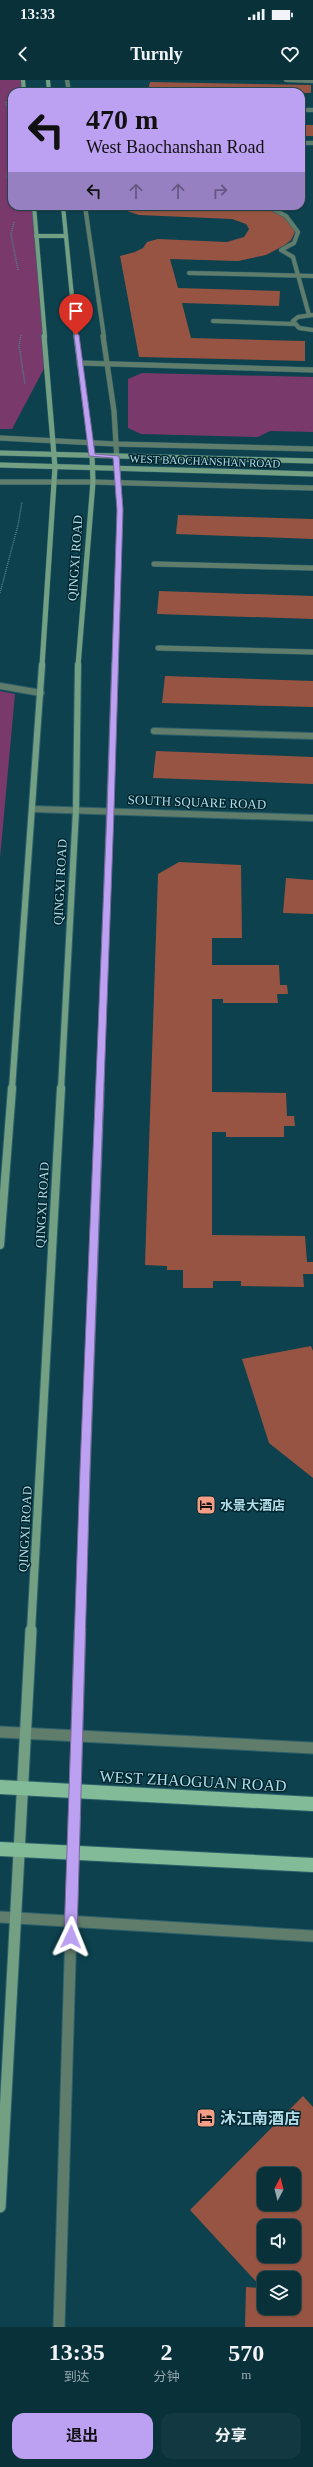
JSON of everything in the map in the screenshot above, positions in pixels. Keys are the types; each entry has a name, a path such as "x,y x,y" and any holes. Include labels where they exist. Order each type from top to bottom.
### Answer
{"main road":[{"name":"QINGXI ROAD","path":"0,1245 33,809 55,467 34,210"},
{"name":"QINGXI ROAD","path":"0,2207 76,810 77,683 93,482 92,456 79,363 63,210"},
{"path":"36,236 66,236"},
{"name":"WEST BAOCHANSHAN ROAD","path":"0,453 313,461"},
{"name":"WEST BAOCHANSHAN ROAD","path":"0,465 313,474"},
{"name":"WEST ZHAOGUAN ROAD","path":"0,1787 313,1804"},
{"path":"0,1849 313,1865"}],"street":[{"path":"286,80 313,81"},
{"path":"59,2327 85,1469 111,811 120,510 107,364 86,210"},
{"path":"277,210 295,222 298,232 294,243 281,250 293,257 311,315 295,319 293,324"},
{"path":"189,273 313,276"},
{"path":"213,321 293,324 299,328 313,330"},
{"path":"79,363 313,370"},
{"path":"0,438 115,444 313,449"},
{"path":"0,482 93,482 313,488"},
{"path":"154,564 313,568"},
{"path":"158,648 313,652"},
{"path":"0,686 41,693"},
{"path":"154,731 313,736"},
{"name":"SOUTH SQUARE ROAD","path":"33,809 313,818"},
{"path":"0,1732 313,1748"},
{"path":"0,1917 313,1936"}],"path":[{"path":"8,166 6,178 8,182"},
{"path":"14,220 11,234 20,275"},
{"path":"22,331 19,346 25,384"},
{"path":"0,593 3,571 21,517 24,482"}],"shaded area":[{"path":"0,80 23,80 24,88 8,88 8,210 34,210 47,363 12,429 0,429"},
{"path":"142,373 313,377 313,432 270,431 258,437 141,434 128,428 128,379"},
{"path":"0,691 15,694 0,858"}],"building":[{"path":"150,82 311,85 311,93 305,93 305,88 148,88"},
{"path":"305,125 313,125 313,136 305,136"},
{"path":"124,210 270,210 287,218 293,225 295,232 291,240 285,245 266,255 238,261 170,259 178,288 280,291 279,306 182,303 191,338 305,341 305,361 139,357 120,256 135,252 143,248 147,242 158,239 227,242 244,237 249,229 246,224 232,219 139,215"},
{"path":"178,515 313,519 313,539 176,534"},
{"path":"159,591 313,596 313,619 157,614"},
{"path":"165,676 313,681 313,707 162,703"},
{"path":"156,751 313,757 313,784 153,778"},
{"path":"179,862 241,865 242,938 212,938 212,965 279,965 280,985 287,985 288,994 277,994 278,1003 223,1003 223,999 212,999 212,1092 286,1093 287,1116 294,1116 295,1126 284,1126 284,1137 226,1137 226,1132 212,1132 212,1235 305,1236 307,1262 313,1262 313,1274 303,1274 304,1287 241,1286 241,1281 213,1281 213,1288 183,1288 183,1270 167,1270 167,1266 145,1265 158,874"},
{"path":"286,878 313,880 313,914 283,913"},
{"path":"311,1346 313,1351 313,1478 269,1443 242,1359"},
{"path":"303,2096 313,2107 313,2327 245,2327 246,2287 257,2288 257,2315 301,2315 301,2271 257,2271 257,2283 190,2210"}],"place":[{"name":"水景大酒店","path":"206,1505"},
{"name":"沐江南酒店","path":"206,2118"}],"route":[{"path":"71,1937 85,1469 111,811 120,510 116,456 92,456 76,335"}]}
